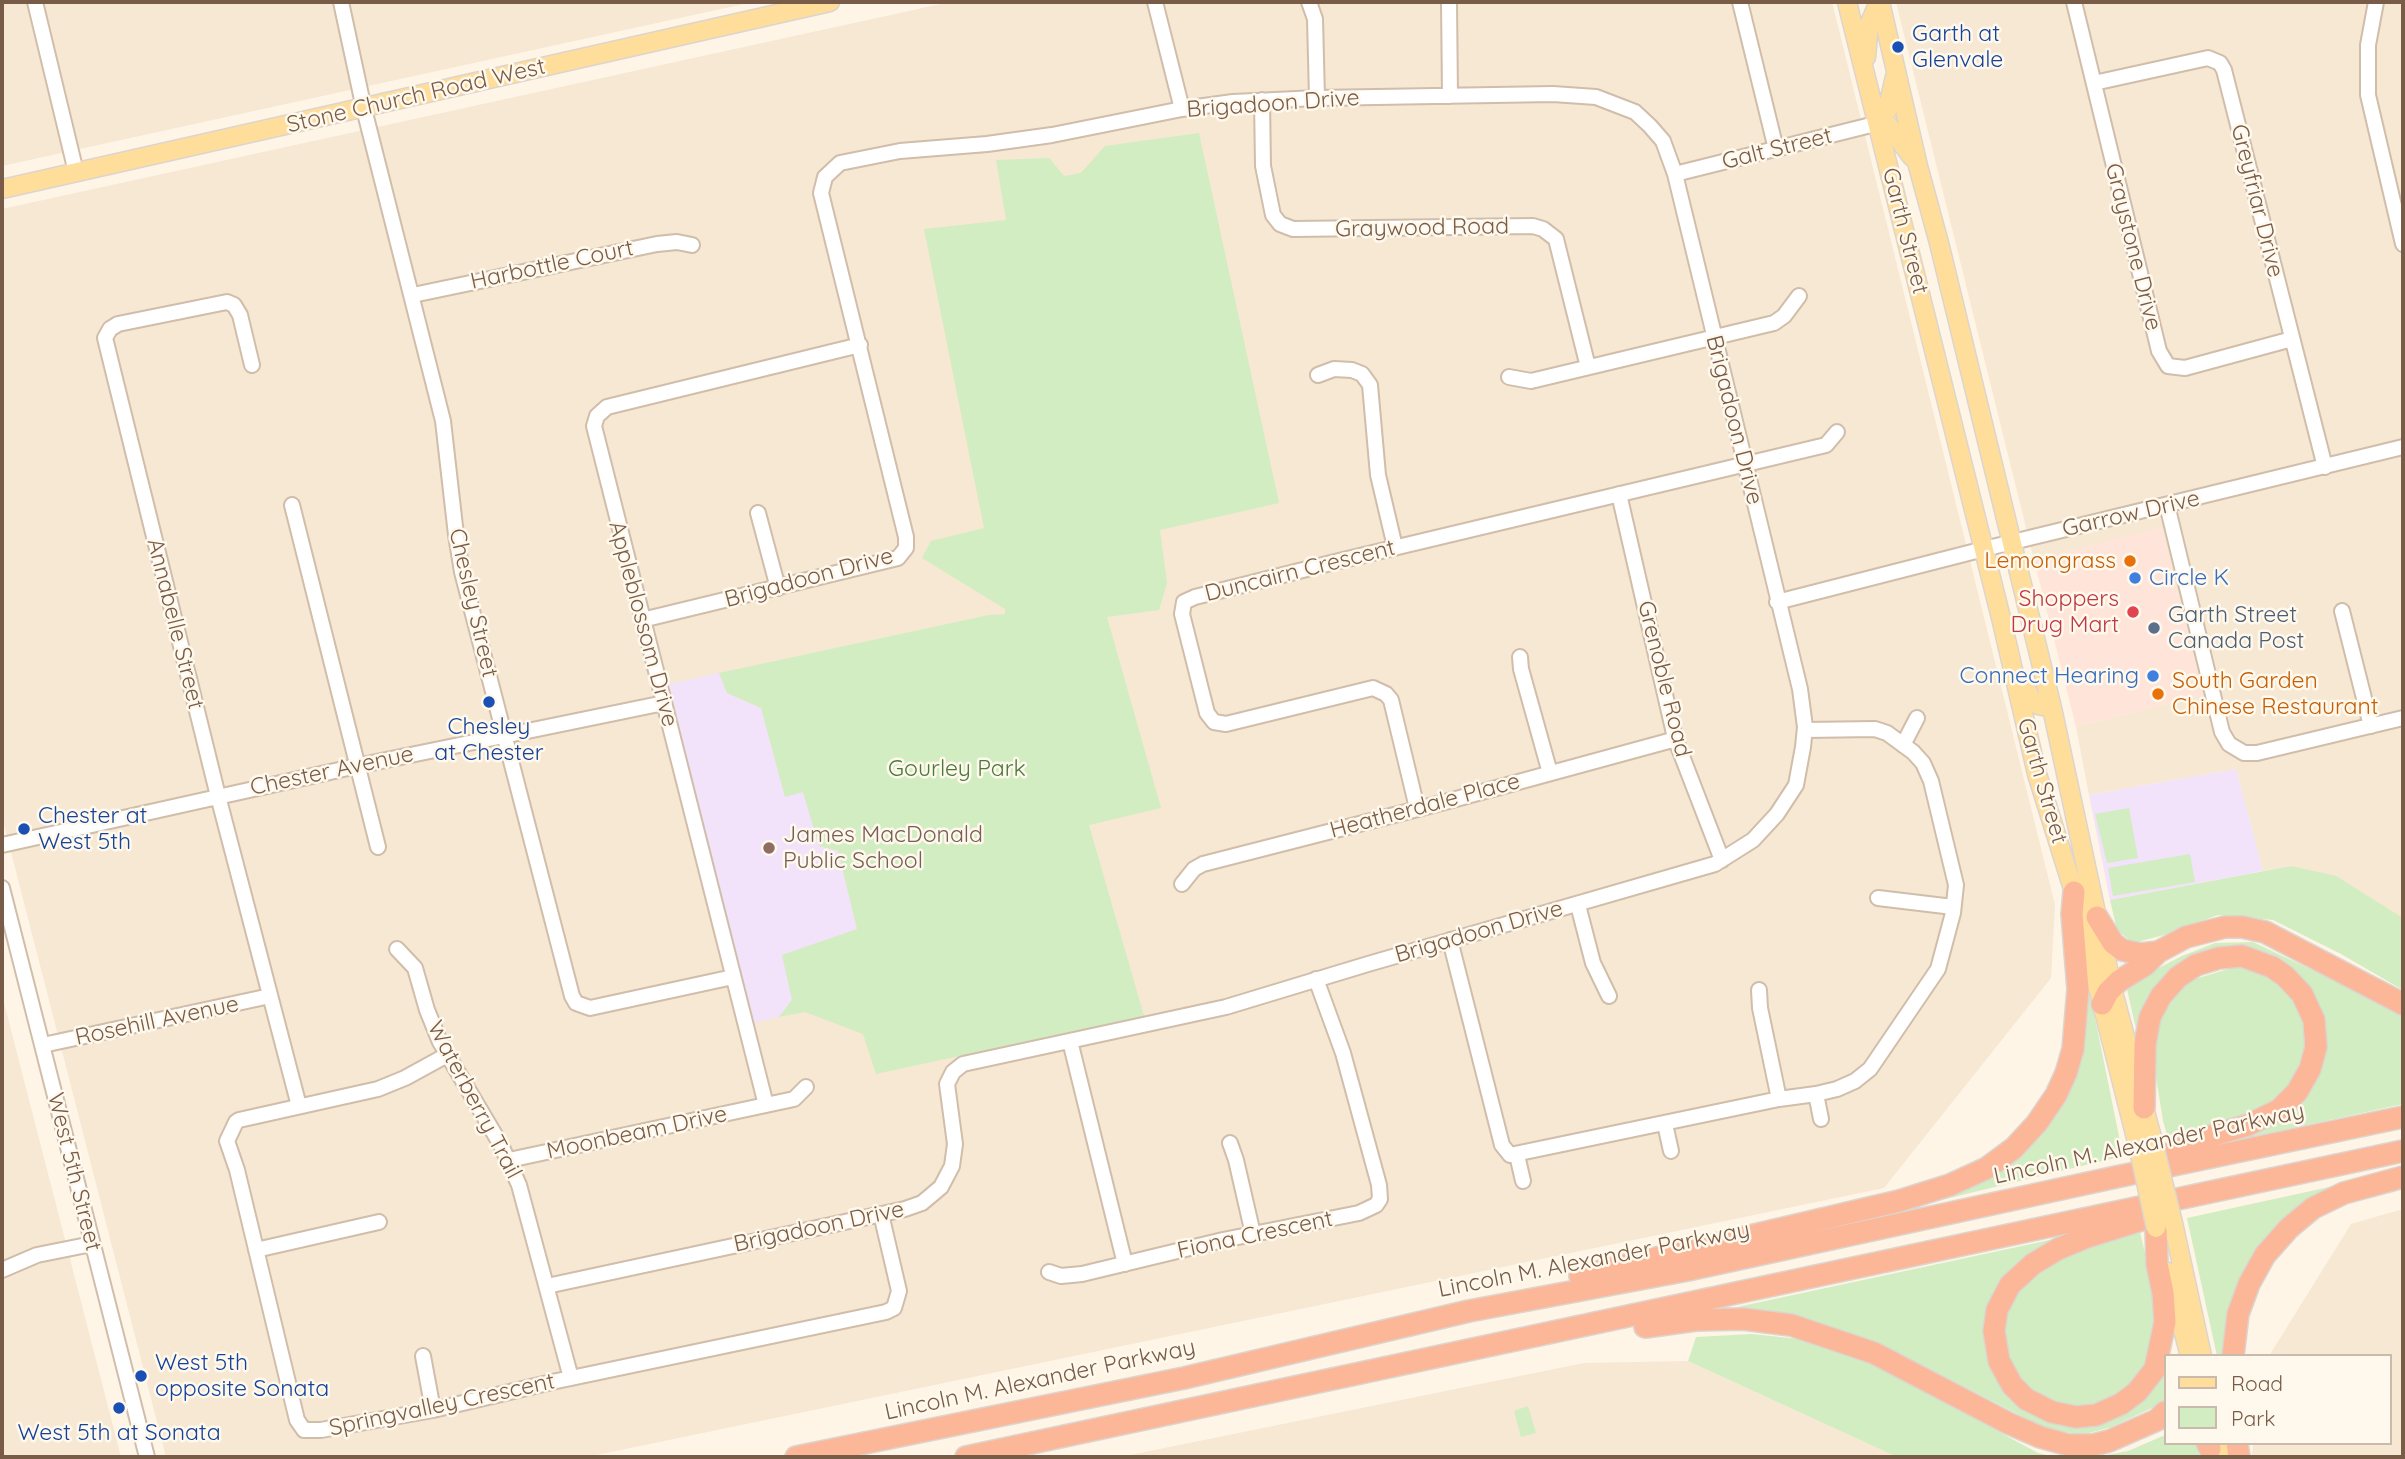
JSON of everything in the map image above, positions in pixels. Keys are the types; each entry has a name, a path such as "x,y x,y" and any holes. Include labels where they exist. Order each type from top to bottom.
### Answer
{"highway":[{"path":"1468,1311 1510,1293 1899,1201 1950,1185 1987,1168 2014,1148 2037,1123 2056,1095 2066,1073 2073,1049 2078,989 2072,914 2074,892"},
{"path":"2097,917 2113,943 2122,950 2141,954 2158,952"},
{"path":"2107,996 2126,975 2144,965 2158,952 2203,931 2242,927 2273,936 2403,1004"},
{"path":"2116,1177 2211,1136 2248,1125 2279,1110 2297,1093 2310,1069 2316,1047 2314,1020 2302,994 2272,967 2242,956 2220,958 2196,965 2178,976 2161,996 2150,1017 2145,1044 2144,1108"},
{"name":"Lincoln M. Alexander Parkway","path":"796,1457 1184,1378 1468,1311 1701,1267 2403,1117"},
{"path":"966,1457 2403,1151"},
{"path":"2233,1354 2238,1314 2249,1284 2265,1255 2289,1228 2314,1208 2344,1193 2403,1177"},
{"path":"2165,1225 2157,1264 2165,1322 2155,1370 2137,1392 2121,1404 2096,1415 2076,1417 2052,1412 2026,1399 2011,1385 1999,1361 1994,1331 1997,1310 2010,1285 2033,1264 2059,1249 2087,1237 2163,1213 2195,1194"},
{"path":"1575,1328 1591,1335 1696,1320 1743,1319 1791,1325 1874,1353 2008,1423 2040,1437 2069,1445 2093,1445 2109,1441 2163,1417"}],"main road":[{"name":"Stone Church Road West","path":"2,189 831,2"},
{"name":"Garth Street","path":"1847,2 1984,548 2037,774 2144,1108 2147,1148"},
{"name":"Garth Street","path":"1881,2 1918,166 2052,708 2097,917 2107,996 2165,1225 2190,1354"},
{"path":"1868,81 1866,53 1869,25 1873,12 1881,2"},
{"path":"1896,67 1893,92 1887,111 1879,123 1889,126 1918,166"},
{"path":"2011,667 2031,698 2039,705 2052,708"},
{"name":"Garth Street","path":"2165,1225 2202,1354"}],"street":[{"path":"35,2 76,172"},
{"name":"Chesley Street","path":"341,2 364,108 443,421 460,562 572,996 576,1003 590,1008 733,977"},
{"path":"1155,2 1182,109"},
{"path":"1309,2 1315,19 1317,98"},
{"path":"1449,2 1450,96"},
{"path":"1740,2 1776,149"},
{"name":"Graystone Drive","path":"2074,2 2159,351 2168,366 2185,368 2292,339"},
{"path":"2376,2 2368,45 2368,95 2403,244"},
{"name":"Greyfriar Drive","path":"2094,83 2208,58 2220,63 2224,70 2325,467"},
{"name":"Brigadoon Drive","path":"547,1286 911,1208 922,1203 941,1187 954,1159 955,1144 947,1084 955,1069 967,1063 1226,1007 1578,905 1722,860 1753,840 1796,785 1805,730 1802,699 1675,174 1663,141 1635,112 1596,97 1553,94 1262,100 1182,109 1052,135 987,144 900,151 840,163 825,177 821,193 906,537 906,548 898,558 642,620"},
{"name":"Graywood Road","path":"1262,100 1264,166 1273,215 1280,224 1293,229 1533,226 1543,229 1556,239 1588,367"},
{"name":"Galt Street","path":"1675,174 1879,123"},
{"name":"Harbottle Court","path":"413,295 657,244 677,242 692,245"},
{"path":"1509,377 1531,381 1774,323 1784,316 1799,296"},
{"name":"Annabelle Street","path":"252,365 240,315 234,305 227,302 118,324 110,329 105,338 218,796 299,1106"},
{"name":"Appleblossom Drive","path":"766,1105 594,426 597,416 613,405 860,345"},
{"path":"1318,375 1334,369 1352,370 1362,374 1370,385 1378,475 1395,547"},
{"name":"Duncairn Crescent","path":"1417,808 1391,700 1386,694 1373,688 1226,724 1214,722 1207,713 1182,614 1184,602 1395,547 1826,445 1837,432"},
{"name":"Garrow Drive","path":"1777,602 1984,548 2403,447"},
{"name":"Grenoble Road","path":"1619,494 1676,739 1722,860"},
{"path":"292,505 378,847"},
{"path":"2166,505 2222,732 2229,744 2244,753 2257,753 2403,718"},
{"path":"758,513 778,588"},
{"path":"2342,611 2371,726"},
{"path":"1520,657 1550,774"},
{"name":"Chester Avenue","path":"2,845 357,766 664,703"},
{"path":"1903,745 1917,718"},
{"path":"1450,940 1502,1145 1510,1155 1779,1099 1816,1094 1855,1081 1870,1069 1938,969 1947,942 1953,907 1956,885 1954,870 1931,781 1923,763 1887,733 1875,729 1805,730"},
{"name":"Heatherdale Place","path":"1182,884 1194,869 1203,864 1676,739"},
{"name":"West 5th Street","path":"2,888 147,1457"},
{"path":"1878,898 1953,907"},
{"path":"1578,905 1593,963 1609,996"},
{"name":"Waterberry Trail","path":"397,949 415,968 430,1018 447,1055 509,1160 527,1207 571,1378"},
{"name":"Fiona Crescent","path":"1049,1272 1060,1276 1073,1276 1253,1234 1359,1213 1376,1205 1380,1199 1380,1185 1343,1053 1316,979"},
{"path":"1759,990 1760,1008 1779,1099"},
{"name":"Rosehill Avenue","path":"43,1045 270,996"},
{"path":"1070,1041 1125,1264"},
{"name":"Springvalley Crescent","path":"447,1055 388,1086 239,1120 227,1141 297,1420 304,1430 321,1430 433,1410 886,1312 894,1308 899,1291 881,1214"},
{"name":"Moonbeam Drive","path":"509,1160 794,1099 806,1087"},
{"path":"1816,1094 1821,1119"},
{"path":"1665,1124 1671,1151"},
{"path":"1230,1143 1253,1234"},
{"path":"1517,1155 1523,1181"},
{"path":"256,1250 379,1222"},
{"path":"2,1270 37,1255 92,1244"},
{"path":"423,1356 433,1410"}],"shaded area":[{"path":"2,2 753,2 2,166"},
{"path":"950,2 1832,2 2055,905 2051,978 1884,1188 587,1457 166,1457 2,817 2,209"},
{"path":"1896,2 2403,2 2403,918 2291,866 2263,871 2236,769 2089,795 2076,727 2203,695 2161,528 2034,560"},
{"path":"2161,527 2204,695 2076,727 2034,560"},
{"name":"James MacDonald Public School","path":"719,673 727,693 761,708 785,796 803,792 819,846 838,850 857,930 782,955 792,1000 779,1017 753,1023 669,684"},
{"path":"2236,769 2263,871 2110,900 2089,795"},
{"path":"2,995 121,1457 2,1457"},
{"path":"2403,1209 2403,1457 2252,1457 2253,1445 2391,1445 2391,1354 2270,1354 2351,1224"},
{"path":"1688,1361 1897,1457 1120,1457 1584,1363"}],"green space":[{"name":"Gourley Park","path":"1199,133 1279,503 1160,530 1167,583 1159,610 1107,617 1161,808 1089,825 1144,1016 876,1074 863,1034 805,1012 779,1017 792,1000 782,955 857,929 838,851 819,846 803,792 785,797 761,708 727,693 719,673 989,615 1005,614 1005,609 922,558 931,541 984,528 924,229 1006,220 996,160 1049,158 1064,176 1081,173 1105,146"},
{"path":"2129,808 2138,858 2107,863 2095,814"},
{"path":"2190,854 2195,882 2113,896 2108,868"},
{"path":"2291,866 2336,876 2403,918 2403,990 2341,954 2273,920 2218,915 2164,935 2133,943 2117,930 2110,900"},
{"path":"2253,942 2403,1017 2403,1104 2251,1137 2282,1119 2313,1086 2326,1047 2319,1008 2240,949 2180,961 2151,996 2136,1029 2126,985 2182,956 2215,943"},
{"path":"2235,967 2265,972 2289,993 2299,1008 2306,1037 2301,1070 2274,1104 2238,1122 2169,1142 2154,1064 2158,1017 2185,982"},
{"path":"2087,978 2123,1156 1941,1200 1939,1195 2029,1143 2059,1109 2076,1069"},
{"path":"2366,1179 2276,1230 2231,1354 2217,1354 2187,1218"},
{"path":"2140,1232 2155,1295 2155,1345 2148,1368 2131,1389 2102,1406 2056,1406 2030,1391 2014,1373 2003,1335 2007,1312 2020,1287 2045,1266 2074,1253"},
{"path":"2059,1238 2001,1278 1988,1315 2027,1411 2104,1422 2167,1346 2170,1354 2164,1354 2164,1402 2111,1427 2082,1435 2045,1428 1889,1348 1728,1309"},
{"path":"1752,1334 1799,1339 1832,1347 1881,1368 2038,1453 2055,1457 1897,1457 1688,1361 1696,1337"},
{"path":"1528,1406 1536,1433 1521,1437 1514,1411"},
{"path":"2164,1435 2164,1445 2196,1445 2200,1457 2096,1457 2128,1451"}],"place":[{"name":"Garth at Glenvale","path":"1898,47"},
{"name":"Lemongrass","path":"2130,561"},
{"name":"Circle K","path":"2135,578"},
{"name":"Shoppers Drug Mart","path":"2133,612"},
{"name":"Garth Street Canada Post","path":"2154,628"},
{"name":"Connect Hearing","path":"2153,676"},
{"name":"South Garden Chinese Restaurant","path":"2158,694"},
{"name":"Chesley at Chester","path":"489,702"},
{"name":"Chester at West 5th","path":"24,829"},
{"name":"James MacDonald Public School","path":"769,848"},
{"name":"West 5th opposite Sonata","path":"141,1376"},
{"name":"West 5th at Sonata","path":"119,1408"}]}
